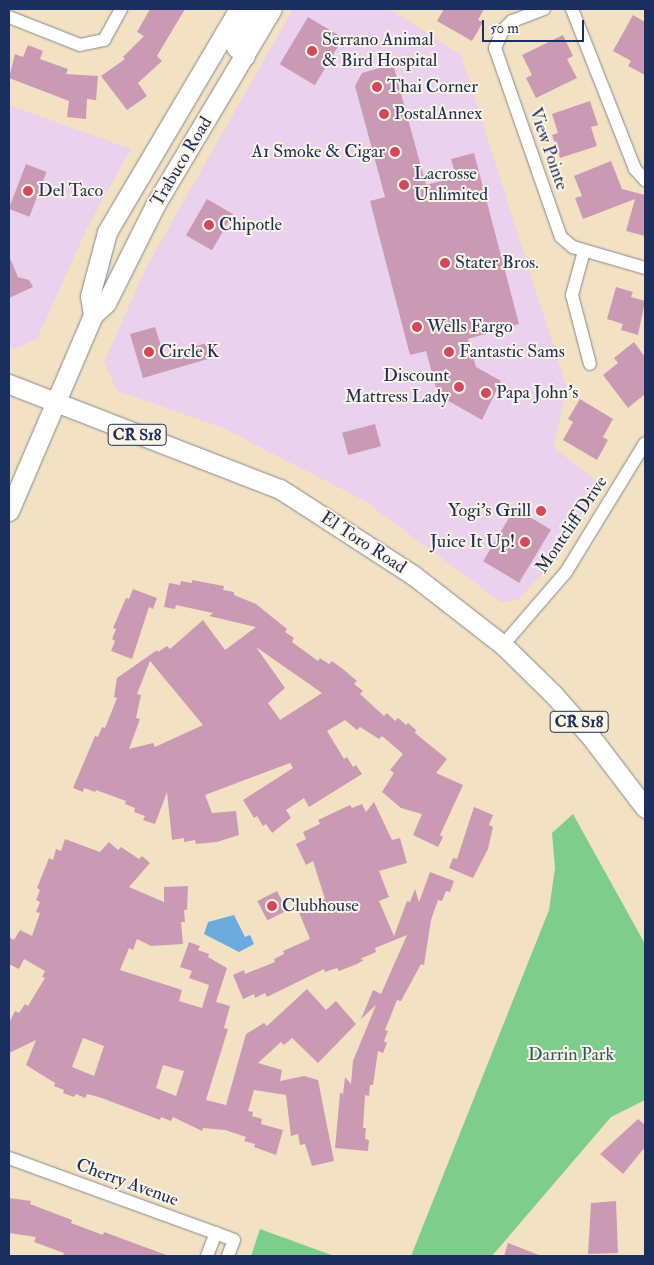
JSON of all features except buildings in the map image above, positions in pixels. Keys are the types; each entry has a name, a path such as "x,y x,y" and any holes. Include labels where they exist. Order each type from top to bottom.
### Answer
{"main road":[{"name":"Trabuco Road","path":"93,315 90,296 107,232 239,9"},
{"path":"245,56 236,47 237,37 253,9"},
{"name":"Trabuco Road","path":"9,511 93,315 106,303 156,205 272,9"},
{"name":"El Toro Road","path":"9,384 280,489 413,575 503,645 592,736 645,808"}],"street":[{"path":"9,17 80,44 96,42 108,35 121,9"},
{"name":"View Pointe","path":"543,9 512,21 503,30 495,48 561,237 566,244 584,251 645,268"},
{"path":"572,9 635,170 645,180"},
{"path":"584,251 572,295 590,364"},
{"name":"Montcliff Drive","path":"503,645 566,572 645,444"},
{"name":"Cherry Avenue","path":"9,1158 234,1240 228,1256"},
{"path":"207,1256 216,1233"}],"shaded area":[{"path":"293,9 389,9 461,55 567,389 553,447 599,483 560,554 519,599 501,602 363,500 221,427 117,391 104,362 147,266"},
{"path":"9,105 131,149 88,226 37,339 15,349 9,346"}],"green space":[{"name":"Darrin Park","path":"573,814 645,944 645,1100 611,1117 492,1256 411,1256 549,910 555,868 552,833"},
{"path":"260,1229 334,1256 251,1256"}],"water":[{"path":"234,915 245,937 250,935 254,944 239,952 204,934 208,922"}],"place":[{"name":"Serrano Animal & Bird Hospital","path":"312,51"},
{"name":"Thai Corner","path":"377,87"},
{"name":"PostalAnnex","path":"384,114"},
{"name":"A1 Smoke & Cigar","path":"395,152"},
{"name":"Lacrosse Unlimited","path":"404,185"},
{"name":"Del Taco","path":"28,191"},
{"name":"Chipotle","path":"209,225"},
{"name":"Stater Bros.","path":"445,263"},
{"name":"Wells Fargo","path":"417,327"},
{"name":"Circle K","path":"149,352"},
{"name":"Fantastic Sams","path":"449,352"},
{"name":"Discount Mattress Lady","path":"459,387"},
{"name":"Papa John's","path":"486,393"},
{"name":"Yogi's Grill","path":"541,511"},
{"name":"Juice It Up!","path":"525,542"},
{"name":"Clubhouse","path":"272,906"}]}
